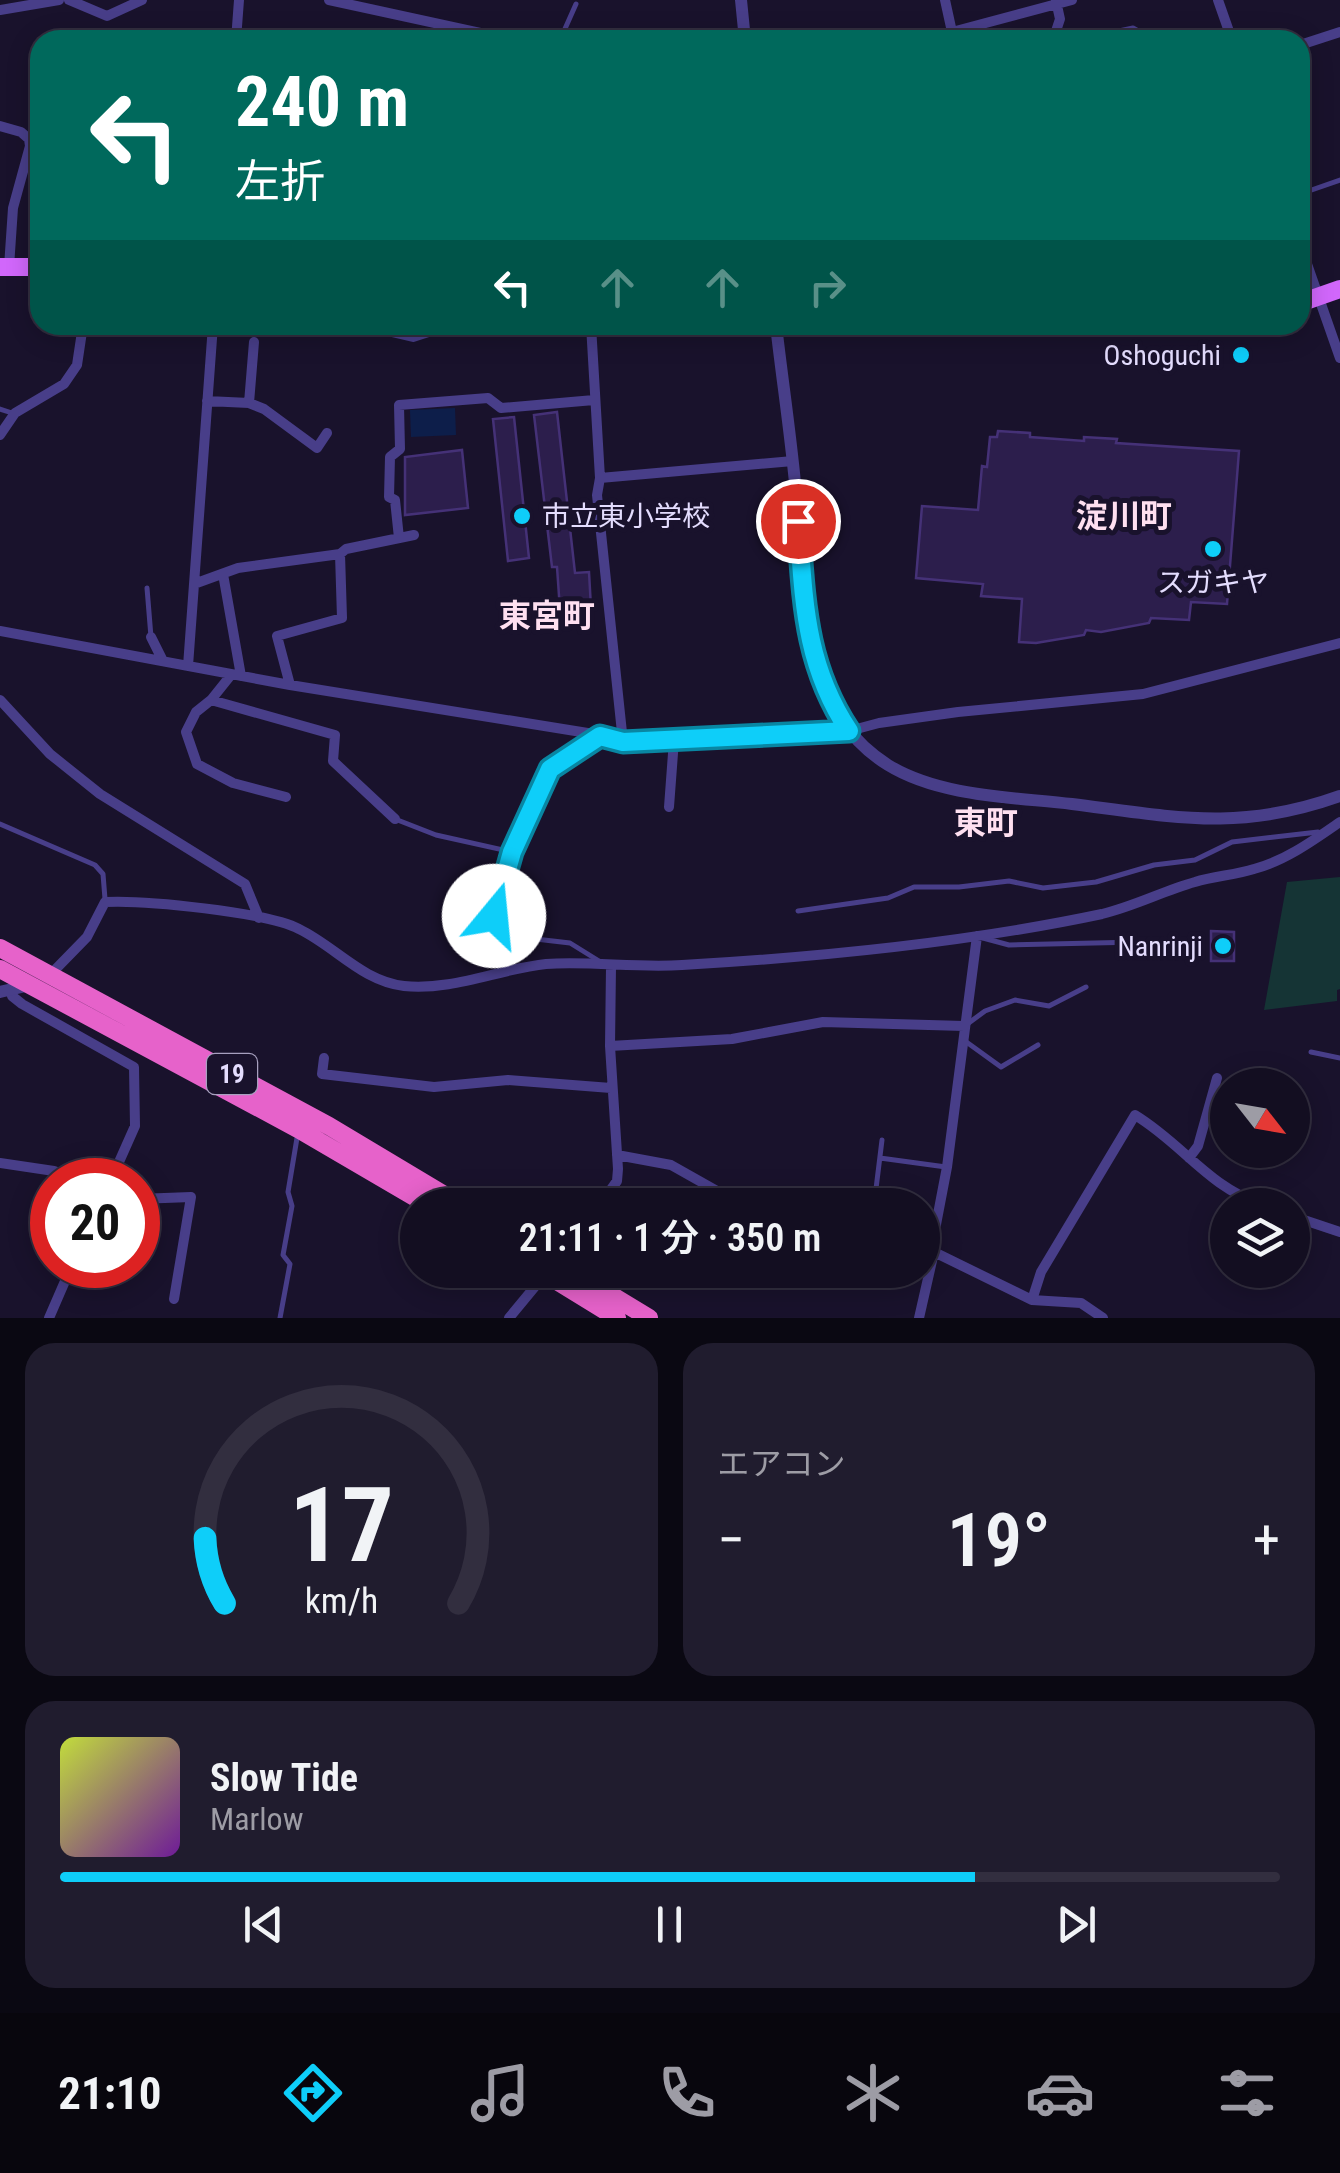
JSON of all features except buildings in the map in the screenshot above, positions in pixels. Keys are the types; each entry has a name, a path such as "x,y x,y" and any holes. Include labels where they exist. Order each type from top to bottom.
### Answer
{"highway":[{"name":"19","path":"0,948 329,1126 433,1188"},
{"name":"19","path":"0,969 298,1129 400,1189"},
{"path":"570,1288 616,1318"},
{"path":"600,1288 649,1318"}],"main road":[{"path":"4,267 30,268"},
{"path":"1310,299 1340,290"}],"street":[{"path":"0,10 60,0"},
{"path":"69,0 107,16 142,0"},
{"path":"237,30 239,0"},
{"path":"329,0 467,30"},
{"path":"741,0 744,30"},
{"path":"945,0 952,30"},
{"path":"959,30 1072,0"},
{"path":"1218,0 1228,30"},
{"path":"1056,30 1060,19 1057,2"},
{"path":"1310,41 1340,32"},
{"path":"0,126 21,132 30,146 13,208 4,267"},
{"path":"1310,304 1340,358"},
{"path":"0,435 15,414 64,384 77,365 81,335"},
{"path":"188,666 212,335"},
{"path":"591,335 600,478 597,495 623,742"},
{"path":"777,335 810,645 829,700 849,731 872,754 922,780 966,790 1230,820 1274,816 1340,796"},
{"path":"249,403 254,342"},
{"path":"399,538 395,500 389,496 390,457 400,449 399,405 488,398 502,408 594,400"},
{"path":"207,401 249,403 317,448 327,433"},
{"path":"600,478 793,460"},
{"path":"194,584 238,568 340,554 346,548 414,535"},
{"path":"290,685 277,636 342,618 340,554"},
{"path":"222,574 236,676"},
{"path":"0,631 623,742 849,731 958,712 1144,694 1340,643"},
{"path":"152,637 162,661"},
{"path":"236,676 196,712 186,732 198,764 232,783 286,797"},
{"path":"0,700 50,754 100,794 245,884 258,918"},
{"path":"211,700 335,736 333,761 395,818"},
{"path":"535,801 550,769 600,736"},
{"path":"669,807 674,740"},
{"path":"5,991 50,976 94,928 105,902 130,901 258,918 297,928 373,978 410,986 437,985 548,964 608,966 767,960 978,936 1103,914 1194,882 1256,869 1340,822"},
{"path":"940,1192 947,1168 978,936"},
{"path":"608,966 617,1155 617,1181 612,1188"},
{"path":"5,991 134,1068 135,1126 120,1158"},
{"path":"610,1046 732,1039 823,1022 963,1032"},
{"path":"324,1058 322,1074 402,1086 508,1080 611,1088"},
{"path":"1188,1158 1198,1146 1210,1103"},
{"path":"1032,1300 1040,1272 1135,1116 1166,1134 1224,1188"},
{"path":"617,1155 671,1165 710,1188"},
{"path":"0,1164 30,1168"},
{"path":"160,1198 192,1197 174,1299"},
{"path":"1310,1222 1340,1232"},
{"path":"940,1255 1032,1300 1081,1303 1102,1318"},
{"path":"50,1318 62,1288"},
{"path":"509,1318 531,1288"},
{"path":"919,1318 926,1288"}],"lane":[{"path":"564,30 576,4"},
{"path":"1310,190 1340,180"},
{"path":"0,409 15,414"},
{"path":"147,588 152,637"},
{"path":"535,801 512,852 494,916 527,938 570,942 608,966"},
{"path":"395,818 436,834 512,852"},
{"path":"0,824 95,864 104,874 105,902"},
{"path":"798,912 888,898 914,887 1009,881 1042,888 1096,882 1154,865 1195,860 1232,842 1326,832"},
{"path":"978,936 1009,945 1139,942"},
{"path":"1038,1045 1002,1067 963,1032 985,1011 1015,1000 1050,1006 1086,986"},
{"path":"1312,1052 1340,1058"},
{"path":"280,1318 290,1264 282,1255 292,1206 288,1192 298,1129"},
{"path":"876,1188 882,1140"},
{"path":"880,1158 947,1168"}],"green space":[{"path":"1340,877 1337,1001 1264,1010 1287,882"}],"water":[{"path":"455,408 456,435 411,437 410,410"}],"place":[{"name":"Oshoguchi","path":"1241,355"},
{"name":"市立東小学校","path":"522,516"},
{"name":"スガキヤ","path":"1213,549"},
{"name":"Nanrinji","path":"1223,946"}],"district":[{"name":"淀川町","path":"1124,516"},
{"name":"東宮町","path":"547,616"},
{"name":"東町","path":"986,823"}],"route":[{"path":"494,916 512,852 550,769 600,736 623,742 849,731 829,700 810,645 798,521"}]}
